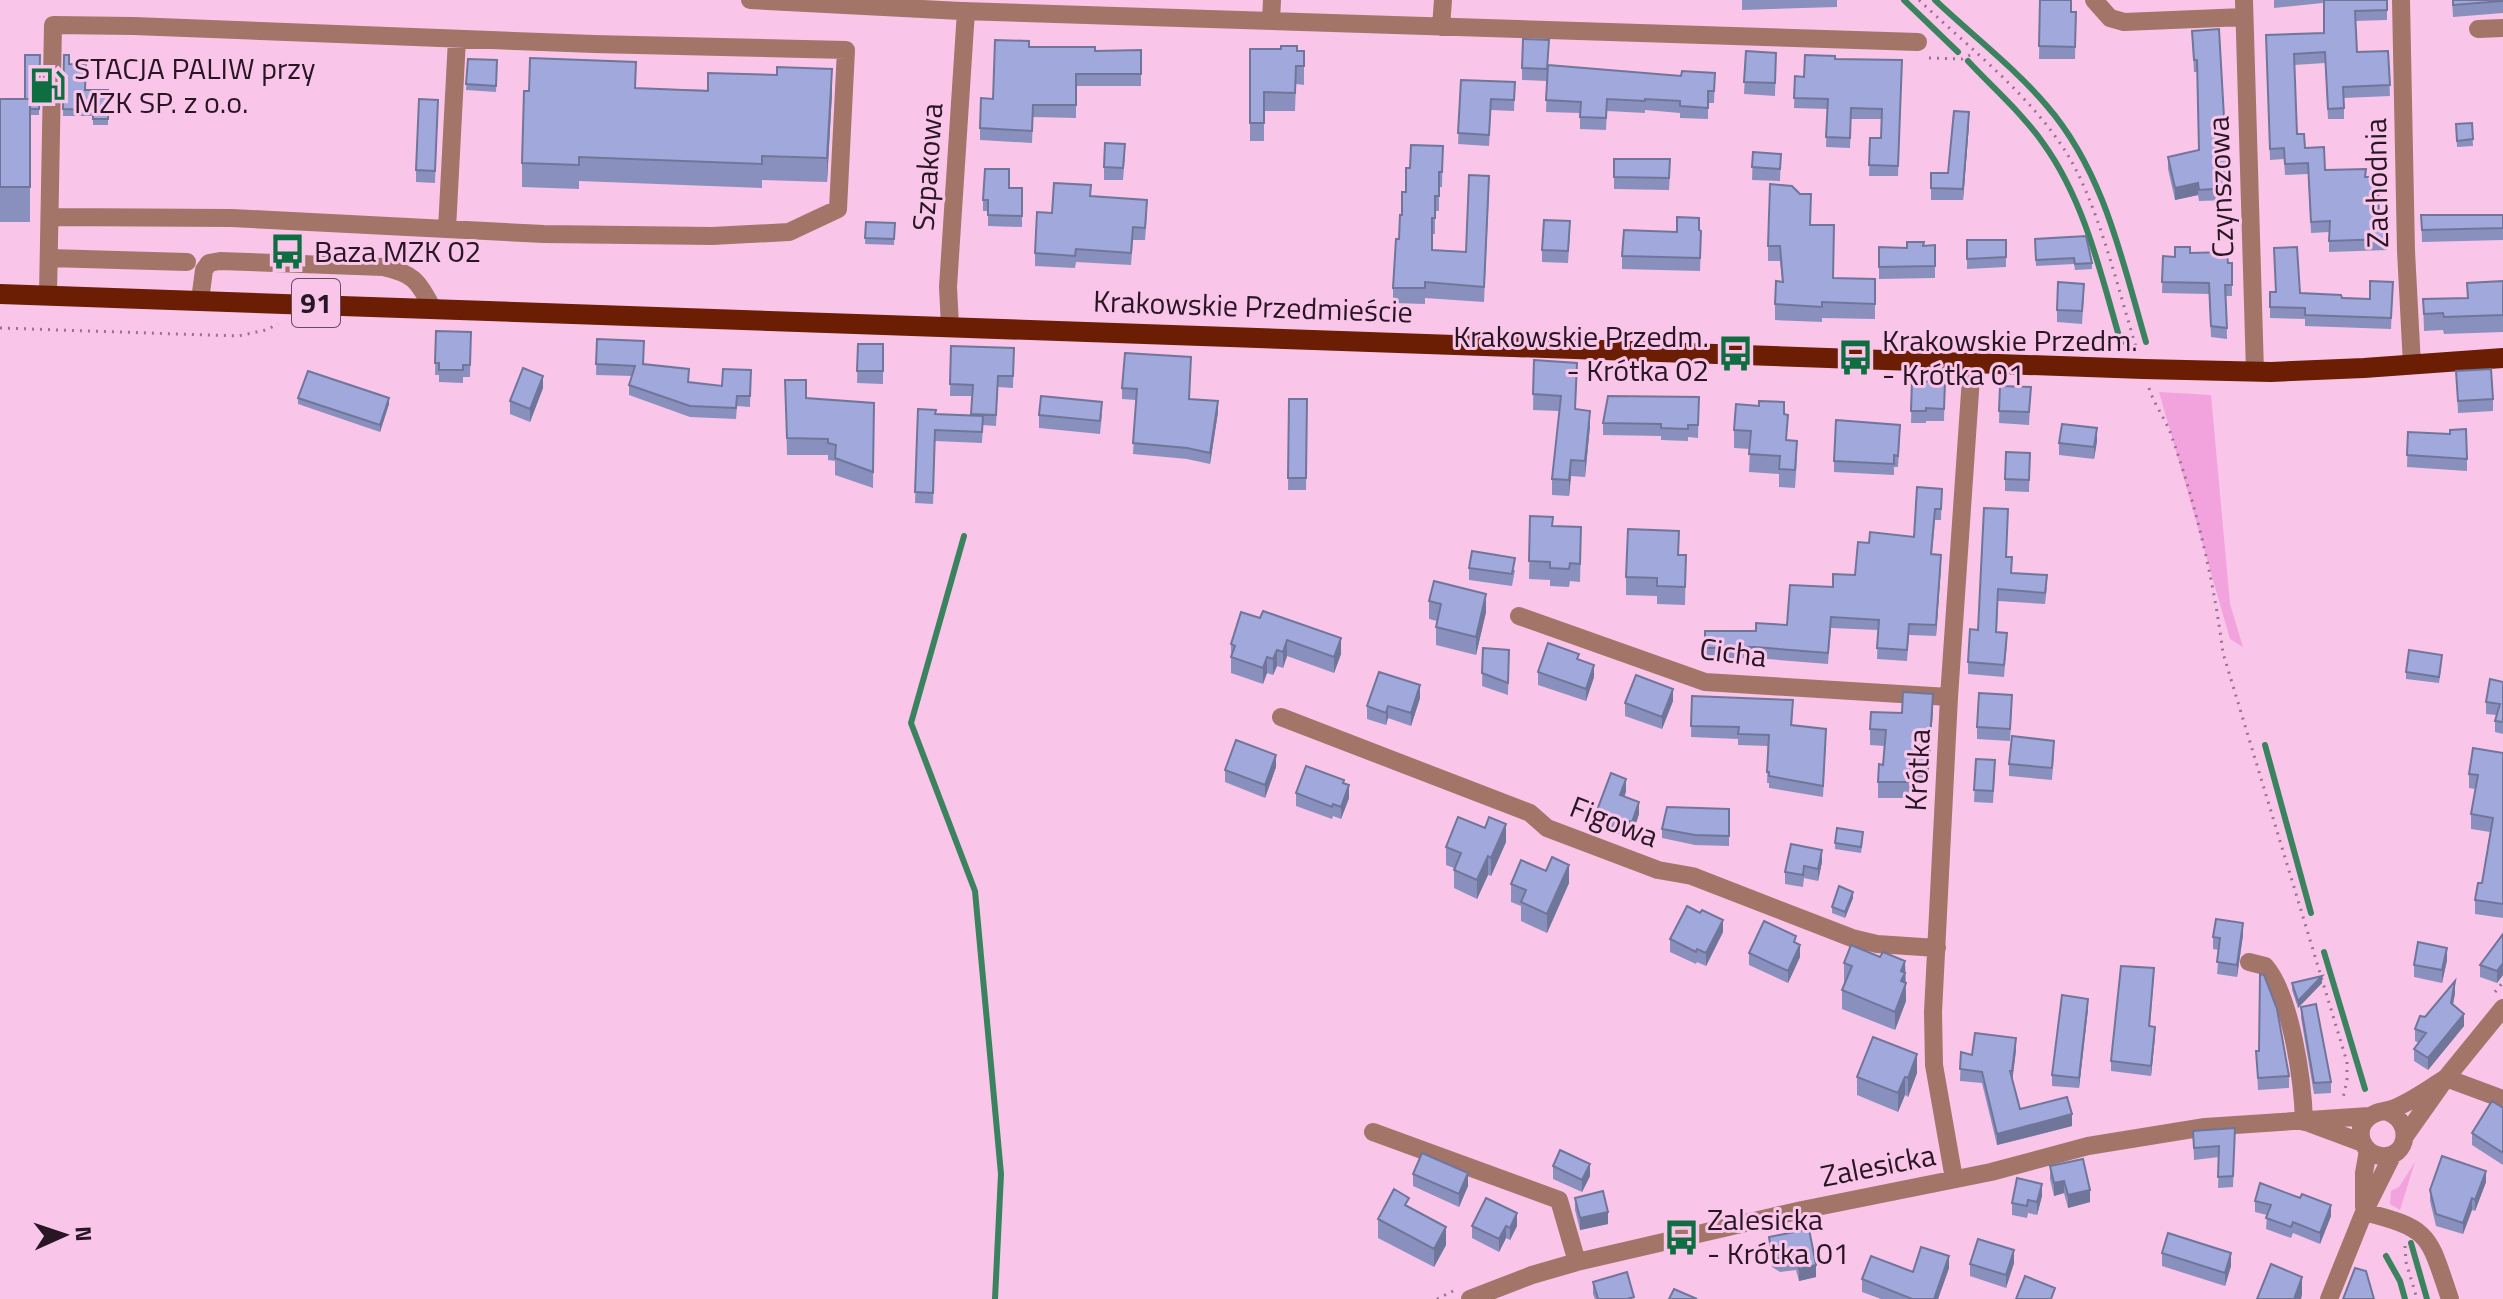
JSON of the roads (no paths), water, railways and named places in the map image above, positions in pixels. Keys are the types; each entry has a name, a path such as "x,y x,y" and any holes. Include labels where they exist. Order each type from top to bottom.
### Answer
{"main road":[{"name":"Krakowskie Przedmieście","path":"0,294 2255,372 2503,358"}],"street":[{"path":"750,0 1918,42"},
{"path":"1271,21 1272,0"},
{"path":"1441,27 1443,0"},
{"path":"2094,0 2110,18 2124,22 2244,8"},
{"name":"Zachodnia","path":"2401,0 2406,251 2412,365"},
{"name":"Szpakowa","path":"950,326 948,287 963,8"},
{"name":"Czynszowa","path":"2244,8 2255,372"},
{"path":"48,295 53,25 846,50 838,209 789,232 712,236 544,234 232,218 50,217"},
{"path":"2478,29 2503,28"},
{"path":"447,229 457,39"},
{"path":"49,258 187,262"},
{"path":"200,300 204,270 209,263 234,262 383,267 406,272 417,281 432,307"},
{"name":"Krótka","path":"1954,1179 1934,1065 1933,1012 1949,697 1972,363"},
{"name":"Cicha","path":"1519,616 1705,682 1949,697"},
{"name":"Figowa","path":"1281,717 1530,813 1547,828 1658,870 1692,876 1861,941 1937,948"},
{"path":"2249,962 2265,966 2281,988 2303,1097 2304,1122"},
{"path":"2329,1299 2364,1212 2393,1154 2446,1078 2503,1008"},
{"path":"2446,1078 2503,1099"},
{"path":"2364,1212 2365,1147 2361,1129 2377,1114 2404,1104 2446,1078"},
{"path":"2377,1114 2398,1117 2405,1136"},
{"name":"Zalesicka","path":"1470,1299 1532,1275 1577,1262 2128,1138 2205,1127 2304,1122 2377,1114"},
{"name":"Zalesicka","path":"2304,1122 2365,1147"},
{"path":"1373,1132 1559,1200 1577,1262"},
{"path":"2365,1147 2380,1156 2393,1154"},
{"path":"2364,1212 2408,1224 2420,1232 2432,1246 2450,1299"}],"waterway":[{"path":"1904,0 1958,52"},
{"path":"1935,0 2021,78 2067,132 2083,159 2109,218 2146,342"},
{"path":"1968,61 2026,121 2058,165 2090,239 2121,343"},
{"path":"964,536 911,723 975,891 1001,1174 995,1299"},
{"path":"2265,745 2311,913"},
{"path":"2324,952 2365,1089"},
{"path":"2411,1243 2427,1299"},
{"path":"2386,1256 2400,1281 2405,1299"}],"place":[{"name":"STACJA PALIW przy MZK SP. z o.o.","path":"48,86"},
{"name":"Baza MZK 02","path":"288,252"},
{"name":"Krakowskie Przedm. - Krótka 02","path":"1735,354"},
{"name":"Krakowskie Przedm. - Krótka 01","path":"1856,358"},
{"name":"Zalesicka - Krótka 01","path":"1681,1237"}]}
